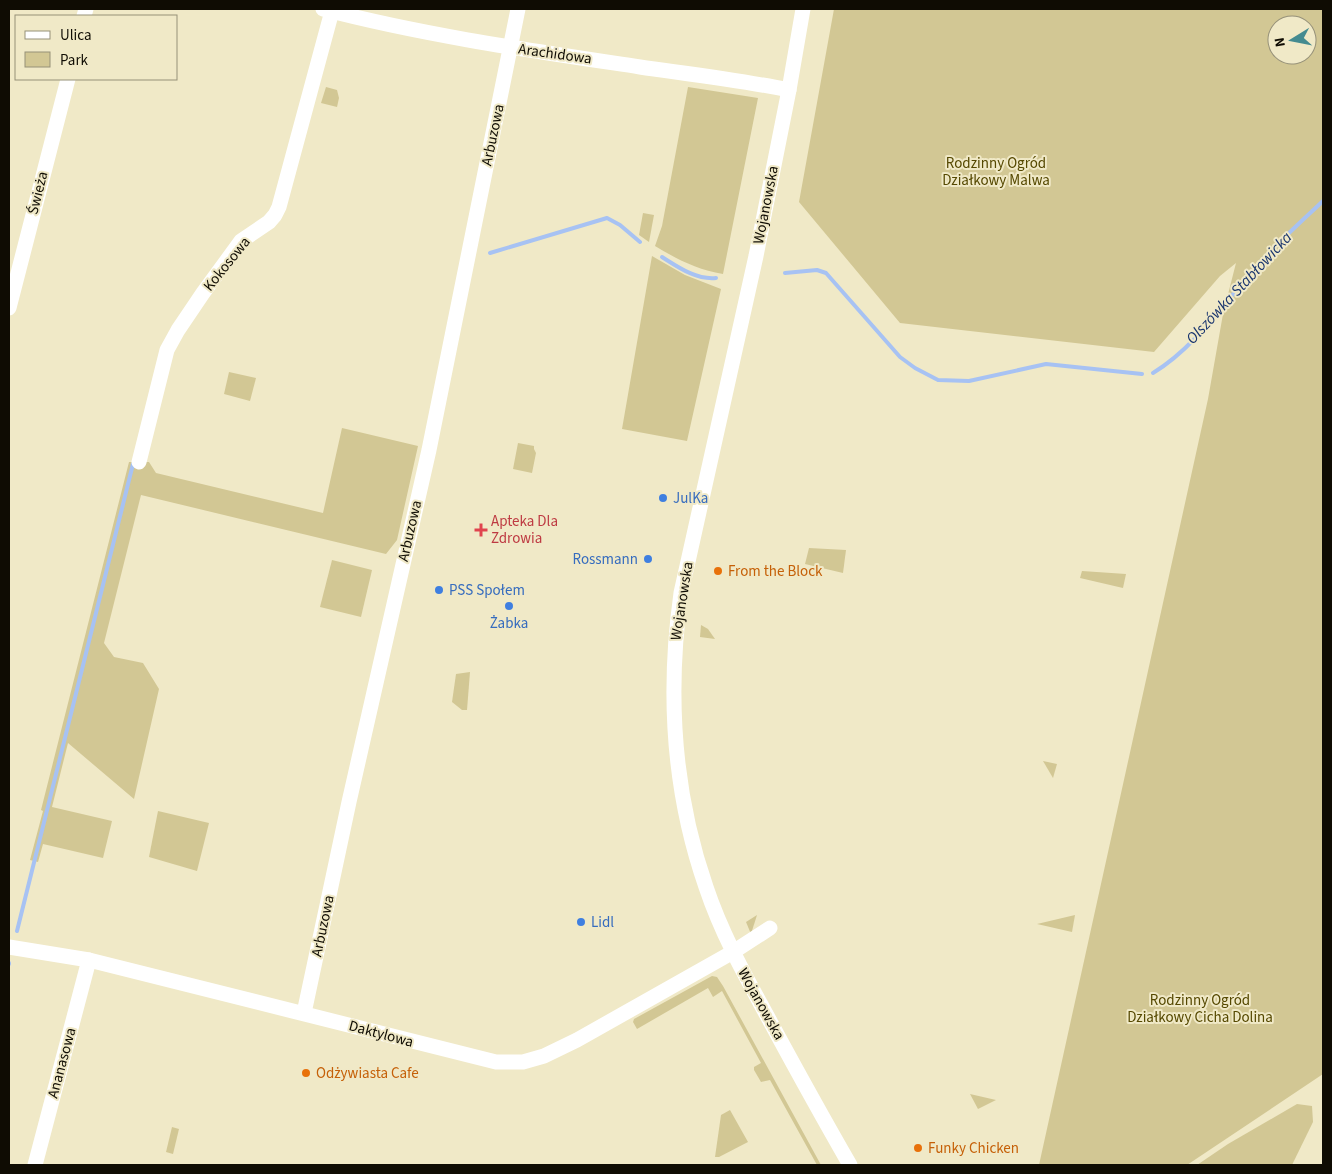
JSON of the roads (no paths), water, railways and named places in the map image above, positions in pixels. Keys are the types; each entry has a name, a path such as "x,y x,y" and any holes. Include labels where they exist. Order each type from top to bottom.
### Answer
{"street":[{"name":"Arbuzowa","path":"304,1013 349,802 429,450 518,9"},
{"name":"Wojanowska","path":"803,9 756,256 686,569 675,642 674,728 682,802 706,888 733,952 850,1165"},
{"name":"Arachidowa","path":"328,10 511,48 789,90"},
{"name":"Kokosowa","path":"139,462 160,373 170,344 203,292 241,241 269,222 279,207 328,10"},
{"name":"Świeża","path":"9,308 68,80"},
{"name":"Daktylowa","path":"9,947 89,960 496,1062 523,1062 544,1056 577,1040 733,952 770,928"},
{"name":"Ananasowa","path":"35,1165 89,960"}],"waterway":[{"name":"Olszówka Stabłowicka","path":"1153,373 1170,362 1199,334 1265,257 1323,201"},
{"name":"Olszówka Stabłowicka","path":"490,253 607,218 620,225 640,242"},
{"name":"Olszówka Stabłowicka","path":"662,257 694,275 716,278"},
{"name":"Olszówka Stabłowicka","path":"785,273 817,270 826,273 900,357 915,368 938,380 969,381 1046,364 1142,374"},
{"path":"17,931 133,464"}],"place":[{"name":"JulKa","path":"663,498"},
{"name":"Apteka Dla Zdrowia","path":"481,530"},
{"name":"Rossmann","path":"648,559"},
{"name":"From the Block","path":"718,571"},
{"name":"PSS Społem","path":"439,590"},
{"name":"Żabka","path":"509,606"},
{"name":"Lidl","path":"581,922"},
{"name":"Odżywiasta Cafe","path":"306,1073"},
{"name":"Funky Chicken","path":"918,1148"}],"park label":[{"name":"Rodzinny Ogród Działkowy Malwa","path":"996,172"},
{"name":"Rodzinny Ogród Działkowy Cicha Dolina","path":"1200,1008"}]}
